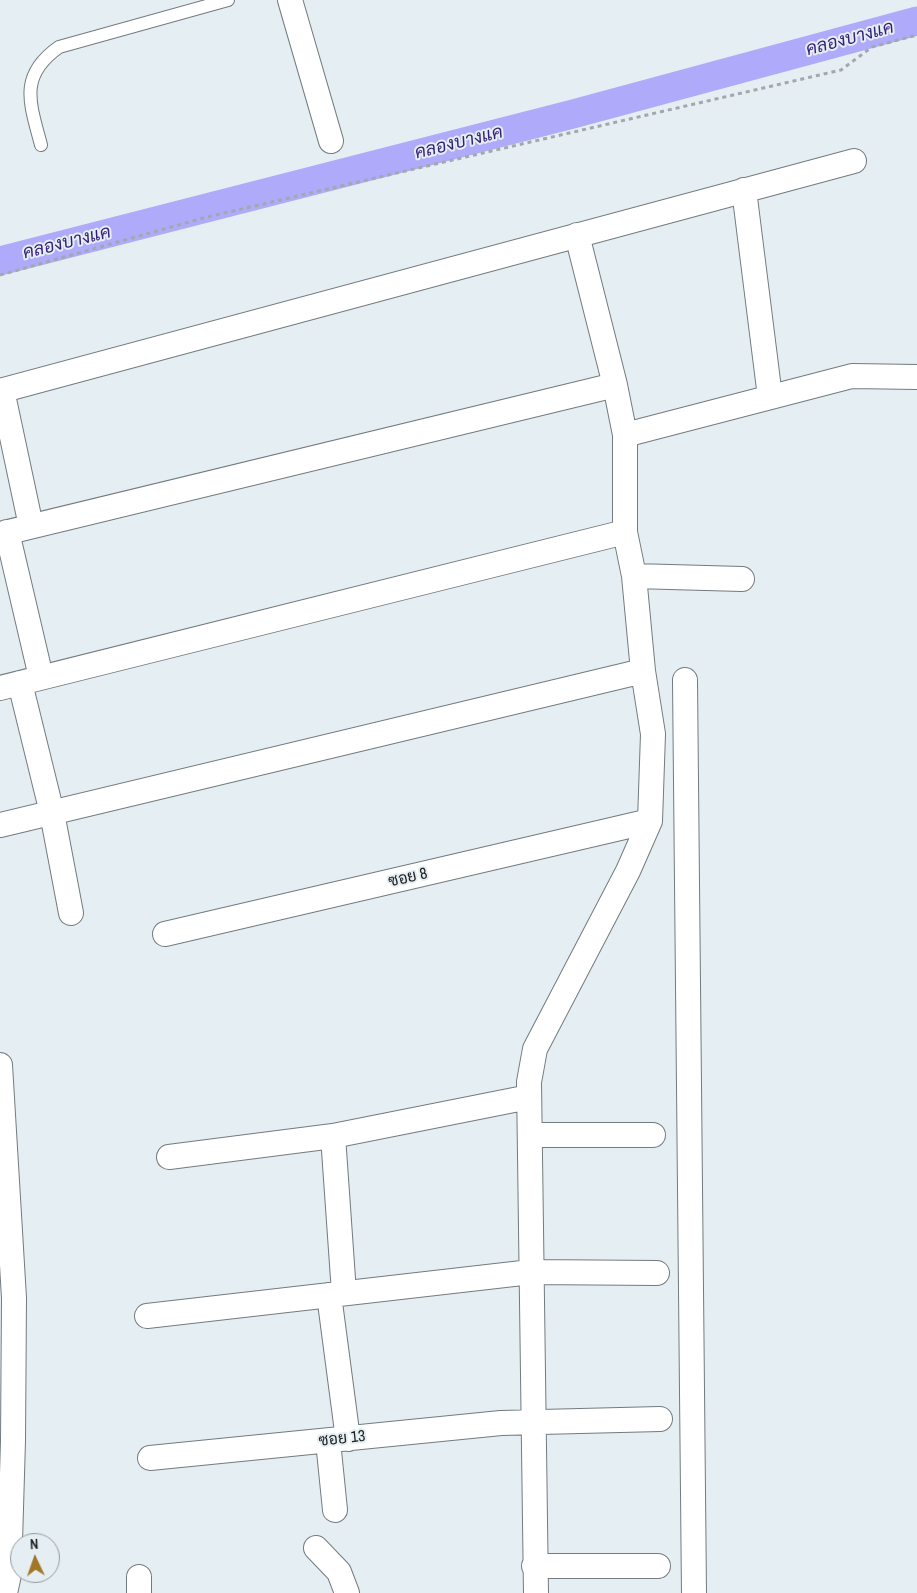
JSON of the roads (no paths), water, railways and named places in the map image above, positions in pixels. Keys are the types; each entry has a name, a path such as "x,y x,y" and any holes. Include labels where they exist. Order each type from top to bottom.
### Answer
{"street":[{"path":"290,0 330,141"},
{"path":"31,526 1,391 854,161"},
{"path":"744,190 770,397"},
{"path":"536,1593 534,1566 528,1082 535,1049 628,871 650,821 653,734 643,671 634,576 625,532 625,435 615,385 577,235"},
{"path":"625,435 852,376 917,377"},
{"path":"71,913 52,813 20,683 4,533 615,385"},
{"path":"20,683 625,532"},
{"path":"634,576 742,580"},
{"path":"0,825 643,671"},
{"path":"685,680 694,1593"},
{"name":"ซอย 8","path":"166,934 650,821"},
{"path":"0,1065 14,1298 13,1450 9,1575 5,1593"},
{"path":"169,1157 333,1136 529,1097"},
{"path":"530,1136 653,1135"},
{"path":"333,1136 338,1440 335,1510"},
{"path":"147,1316 531,1272 657,1273"},
{"name":"ซอย 13","path":"150,1458 533,1422 660,1420"},
{"path":"316,1548 339,1572 347,1593"},
{"path":"534,1566 658,1566"}],"lane":[{"path":"40,145 30,102 32,80 38,67 47,56 59,47 228,0"}],"waterway":[{"name":"คลองบางแค","path":"0,261 573,114 917,21"}]}
